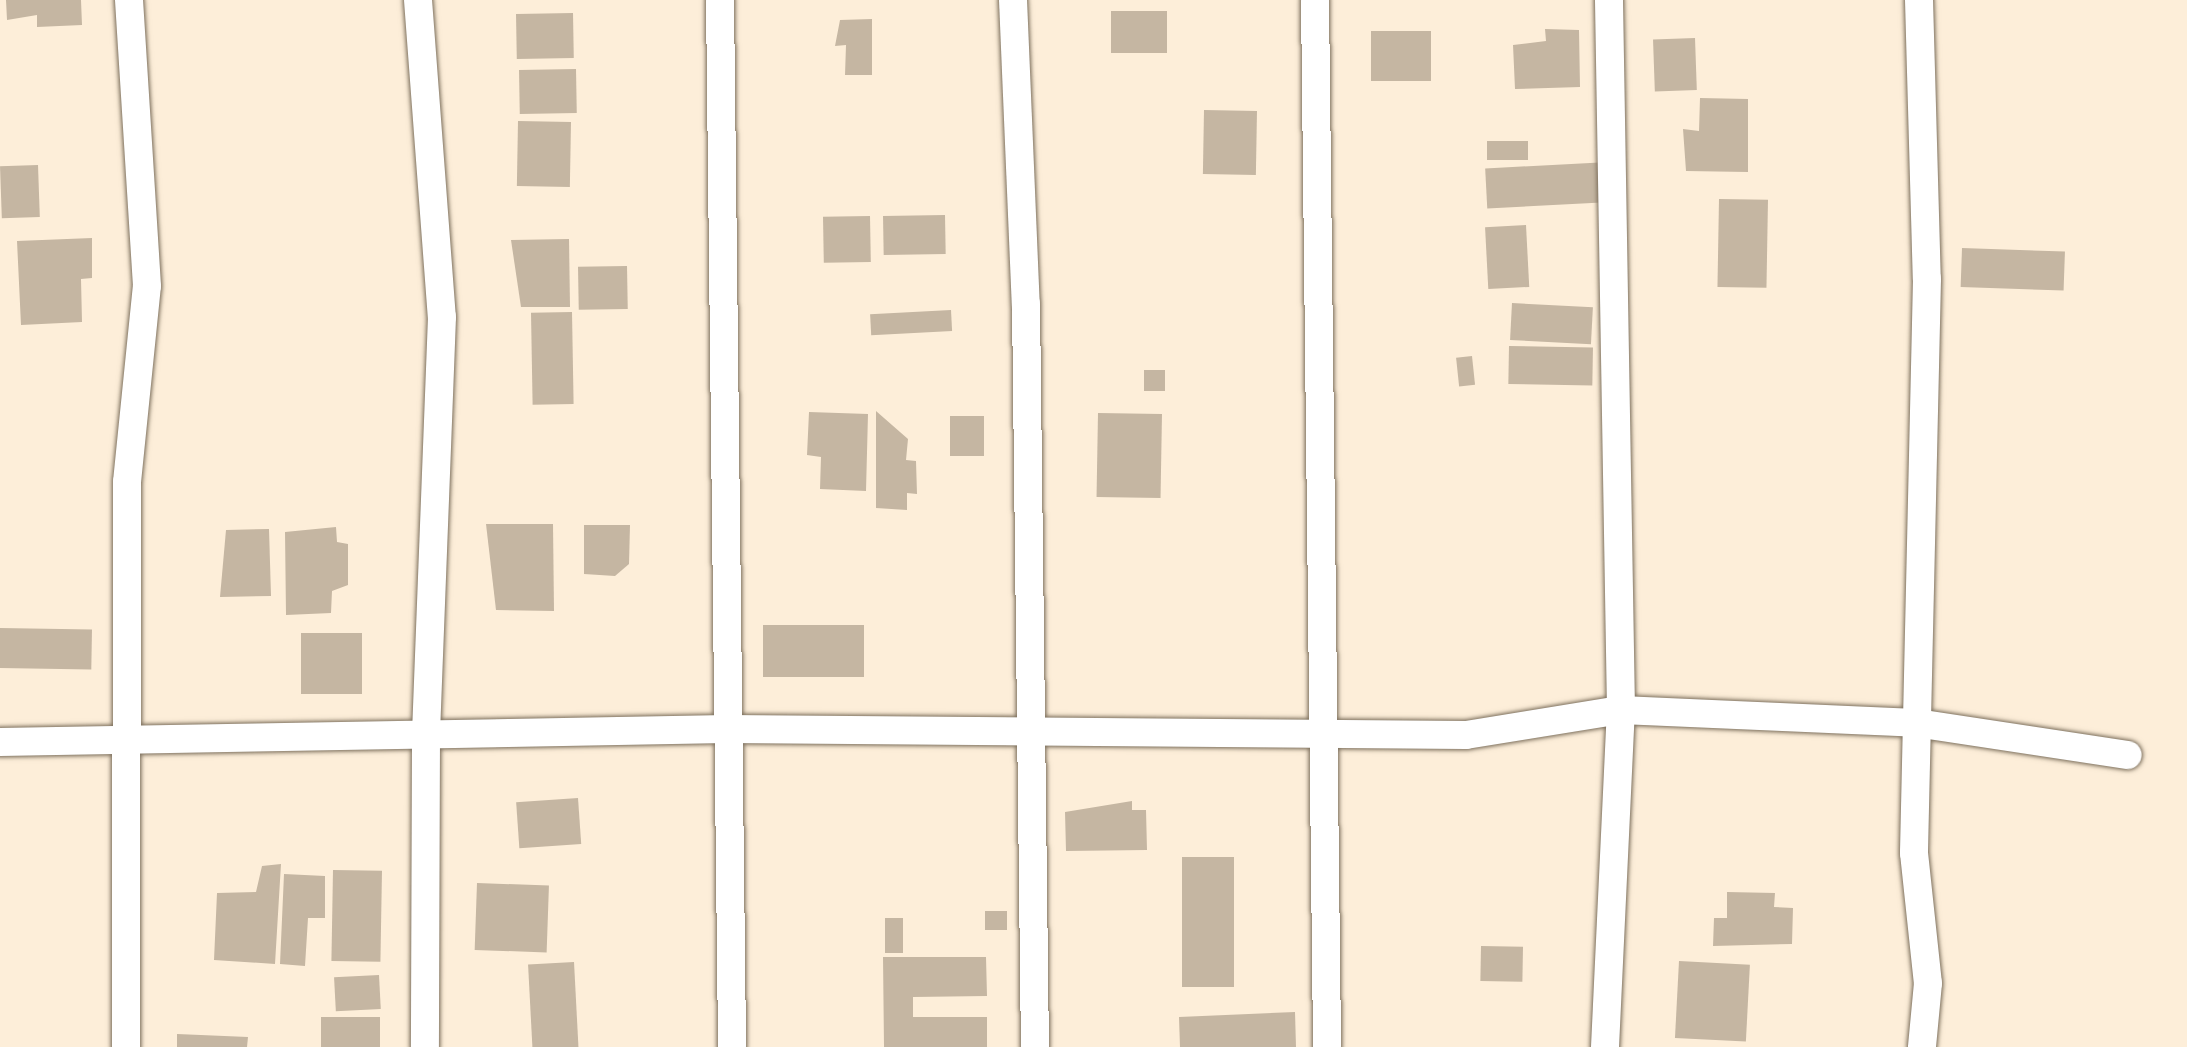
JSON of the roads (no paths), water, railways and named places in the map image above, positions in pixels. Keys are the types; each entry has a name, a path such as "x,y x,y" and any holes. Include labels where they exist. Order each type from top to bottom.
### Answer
{"street":[{"path":"126,1047 127,482 146,286 129,0"},
{"path":"418,0 442,317 426,736 425,1047"},
{"path":"720,0 732,1047"},
{"path":"1013,0 1034,735 1035,1047"},
{"path":"1314,0 1327,1047"},
{"path":"1605,1047 1620,710 1609,0"},
{"path":"1919,0 1927,279 1914,853 1928,983 1922,1047"},
{"path":"0,742 726,729 1034,735 1466,735 1620,710 1916,723 2128,755"}]}
